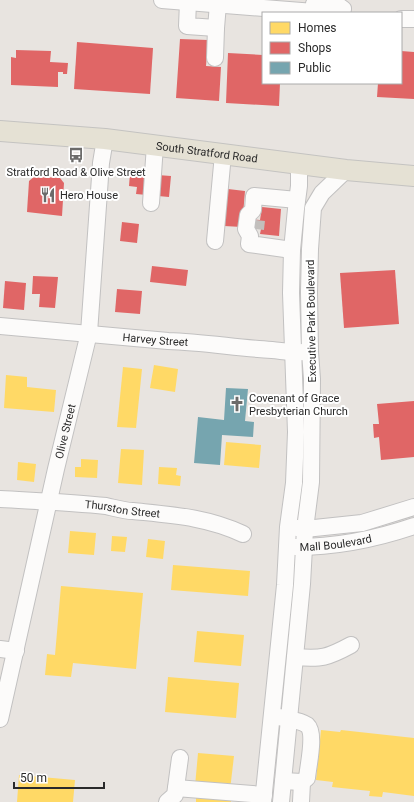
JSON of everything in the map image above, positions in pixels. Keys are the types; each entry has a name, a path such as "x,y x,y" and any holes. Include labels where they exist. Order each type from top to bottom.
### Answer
{"main road":[{"name":"South Stratford Road","path":"0,131 105,139 346,170 414,176"}],"street":[{"path":"162,0 218,4 258,2 339,6 343,9 342,12"},
{"path":"188,2 187,26 216,28"},
{"path":"258,2 321,12"},
{"path":"215,58 218,4"},
{"path":"402,19 414,18"},
{"name":"Olive Street","path":"0,719 8,650 50,502 56,469 89,333 100,174 105,139"},
{"path":"152,203 155,145"},
{"path":"215,241 223,154"},
{"name":"Executive Park Boulevard","path":"264,799 283,603 288,527 294,483 296,432 291,294 292,250 299,186 299,163"},
{"name":"Executive Park Boulevard","path":"281,802 290,719 305,529 312,482 313,431 309,285 313,208 322,193 346,170"},
{"path":"292,250 249,244 254,224 254,196 297,200"},
{"name":"Harvey Street","path":"0,326 168,341 196,342 236,348 293,353 310,352"},
{"name":"Thurston Street","path":"0,499 106,506 131,511 198,518 227,527 243,534"},
{"name":"Mall Boulevard","path":"288,527 305,529 362,523 414,506"},
{"name":"Mall Boulevard","path":"383,517 385,535"},
{"name":"Mall Boulevard","path":"287,546 304,547 334,544 385,535 414,526"},
{"path":"283,603 300,605"},
{"path":"295,657 325,657 351,645"},
{"path":"272,715 304,724 308,726 311,734 307,778 302,782 283,781"},
{"path":"167,802 175,795 180,758"},
{"path":"301,802 302,782"},
{"path":"176,788 264,799"}],"building: Homes":[{"path":"154,365 178,369 175,392 150,388"},
{"path":"123,367 142,369 136,428 117,427"},
{"path":"6,375 27,377 27,387 56,390 54,412 4,408"},
{"path":"226,442 261,445 259,468 224,465"},
{"path":"121,449 144,450 142,485 118,483"},
{"path":"81,459 98,460 97,478 75,477 75,467 81,467"},
{"path":"18,462 36,464 34,482 17,480"},
{"path":"159,467 177,468 176,475 181,476 180,486 158,484"},
{"path":"70,531 96,533 94,555 68,553"},
{"path":"112,536 127,537 125,552 111,551"},
{"path":"148,539 165,541 163,559 146,557"},
{"path":"173,565 250,571 248,596 171,590"},
{"path":"61,586 143,593 136,669 73,663 71,677 45,675 47,654 55,655"},
{"path":"197,631 244,635 241,666 194,662"},
{"path":"168,677 239,683 236,718 165,712"},
{"path":"321,730 340,732 341,730 414,738 414,796 383,792 382,797 369,796 370,791 332,787 333,782 316,780"},
{"path":"198,753 234,756 230,790 195,786"},
{"path":"19,775 75,780 73,802 17,802"},
{"path":"196,793 231,796 231,802 196,802"}],"building: Shops":[{"path":"180,39 208,40 206,66 221,67 219,101 176,98"},
{"path":"77,42 153,48 150,94 74,89"},
{"path":"16,50 51,51 50,62 68,63 67,74 58,72 58,87 11,85 11,57 16,58"},
{"path":"402,51 414,52 414,99 377,97 378,84 402,84"},
{"path":"228,53 262,55 262,84 280,84 279,106 226,103"},
{"path":"130,173 171,176 169,197 136,194 137,187 129,186"},
{"path":"35,176 60,178 64,183 62,216 27,212 29,181"},
{"path":"228,189 245,191 242,227 224,226"},
{"path":"262,207 281,209 279,236 260,234 261,229 249,228 249,219 260,220"},
{"path":"122,222 139,224 137,243 120,241"},
{"path":"152,266 188,270 186,286 150,282"},
{"path":"395,270 399,324 344,328 340,273"},
{"path":"33,276 58,277 55,308 39,307 40,294 32,294"},
{"path":"5,281 26,283 24,310 3,308"},
{"path":"117,289 142,291 140,314 115,312"},
{"path":"414,401 414,457 381,460 379,437 374,438 373,424 379,424 377,404"}],"building: Public":[{"path":"226,388 248,389 245,421 254,422 253,437 222,435 220,465 194,463 198,417 224,420"}],"tunnel":[{"path":"256,229 257,220"}],"place":[{"name":"Stratford Road & Olive Street","path":"76,155"},
{"name":"Hero House","path":"48,195"},
{"name":"Covenant of Grace Presbyterian Church","path":"237,404"}]}
